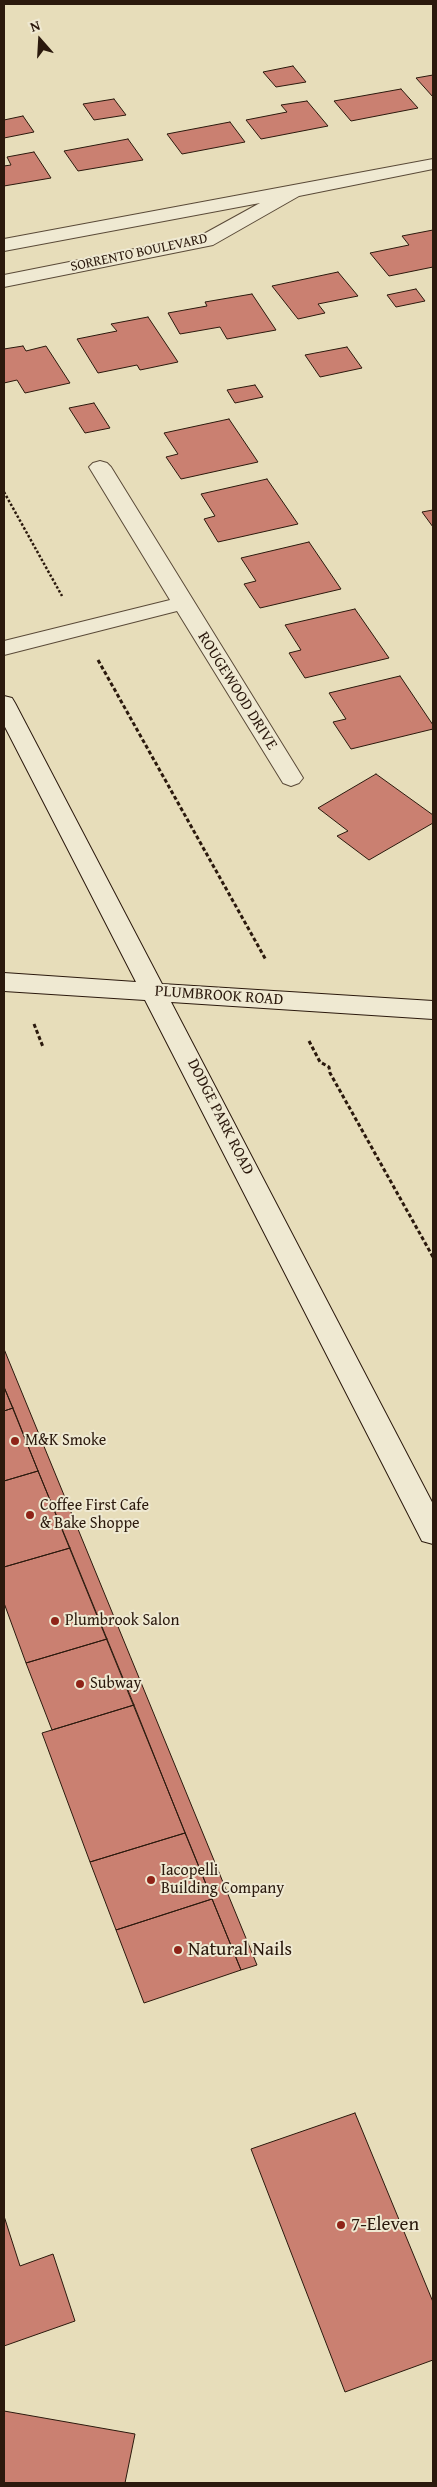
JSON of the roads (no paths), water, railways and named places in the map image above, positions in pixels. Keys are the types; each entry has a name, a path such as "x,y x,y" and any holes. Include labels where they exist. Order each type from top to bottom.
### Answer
{"street":[{"name":"SORRENTO BOULEVARD","path":"4,245 183,210 293,192 433,164"},
{"name":"SORRENTO BOULEVARD","path":"4,280 206,241 293,192"},
{"name":"ROUGEWOOD DRIVE","path":"100,467 291,778"},
{"path":"4,648 184,603"},
{"name":"DODGE PARK ROAD","path":"4,703 433,1532"},
{"name":"PLUMBROOK ROAD","path":"4,982 433,1010"}],"place":[{"name":"M&K Smoke","path":"15,1441"},
{"name":"Coffee First Cafe & Bake Shoppe","path":"30,1515"},
{"name":"Plumbrook Salon","path":"55,1621"},
{"name":"Subway","path":"80,1684"},
{"name":"Iacopelli Building Company","path":"151,1880"},
{"name":"Natural Nails","path":"178,1950"},
{"name":"7-Eleven","path":"341,2225"}]}
